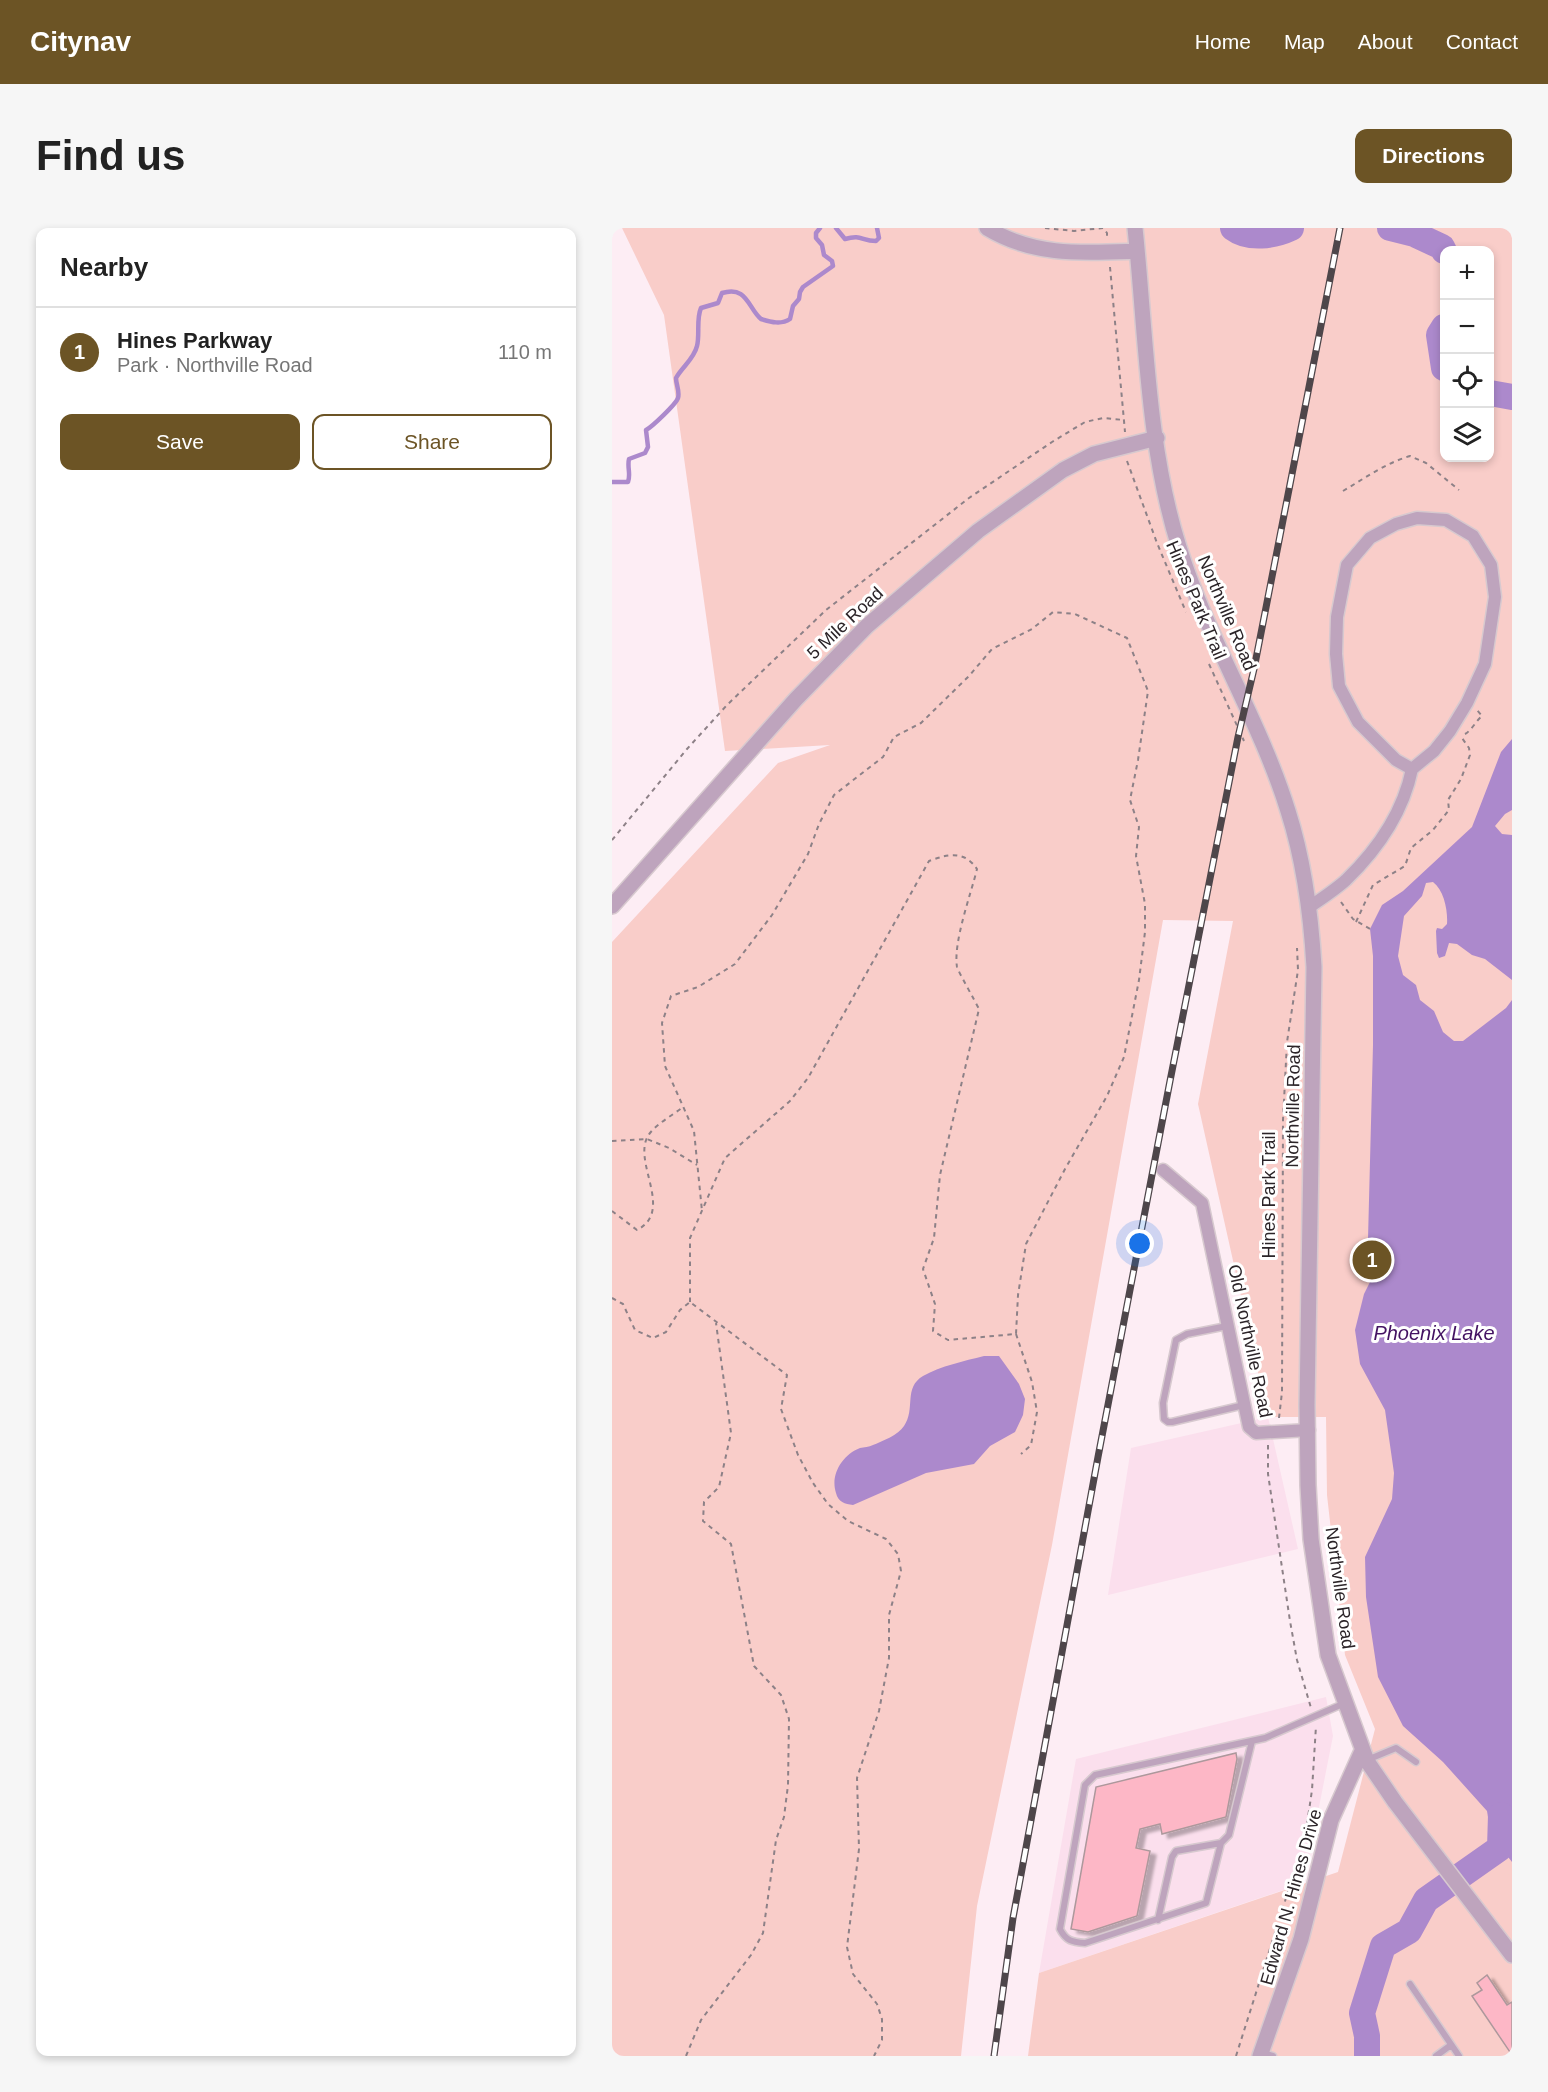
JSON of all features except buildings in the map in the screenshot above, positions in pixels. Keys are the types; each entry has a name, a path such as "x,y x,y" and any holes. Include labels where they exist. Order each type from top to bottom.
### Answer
{"street":[{"path":"987,228 1020,243 1064,253 1137,250"},
{"name":"Northville Road","path":"1135,228 1157,438 1168,512 1204,613 1271,764 1288,809 1302,864 1308,908 1314,967 1307,1405 1308,1485 1311,1539 1329,1655 1364,1756 1395,1803 1423,1836 1512,1955"},
{"name":"5 Mile Road","path":"612,906 796,699 867,626 978,531 1074,463 1102,452 1157,438"},
{"path":"1308,908 1346,880 1381,841 1401,803 1412,769 1434,750 1450,731 1467,703 1485,664 1495,597 1491,565 1473,536 1446,520 1417,518 1396,524 1370,538 1347,565 1337,617 1336,654 1339,686 1358,722 1396,760 1412,769"},
{"name":"Old Northville Road","path":"1163,1170 1202,1203 1249,1427 1256,1432 1309,1430"},
{"name":"Edward N. Hines Drive","path":"1265,2055 1301,1939 1331,1820 1364,1756"}],"lane":[{"path":"1227,1326 1187,1334 1176,1340 1163,1403 1164,1419 1172,1422 1244,1405"},
{"path":"1252,1741 1229,1835 1221,1843 1206,1903 1085,1943 1070,1942 1060,1929 1085,1785 1095,1776 1265,1738 1345,1703"},
{"path":"1364,1756 1396,1748 1416,1762"},
{"path":"1158,1920 1172,1857 1176,1851 1221,1843"},
{"path":"1410,1984 1459,2056"},
{"path":"1436,2056 1451,2045"}],"path":[{"name":"Hines Park Trail","path":"1045,228 1074,231 1103,228 1107,233 1127,465 1189,618"},
{"path":"612,840 687,749 727,705 834,603 969,498 1052,442 1085,422 1103,418 1124,420"},
{"path":"1343,491 1376,470 1410,456 1426,463 1459,490"},
{"path":"702,1212 694,1131 665,1066 662,1023 671,996 698,987 735,964 772,915 808,854 819,824 834,795 883,757 894,737 921,723 969,676 992,649 1032,629 1053,612 1076,614 1127,638 1148,691 1130,800 1139,827 1136,856 1145,904 1146,932 1124,1057 1107,1096 1026,1244 1018,1295 1016,1334 1032,1382 1037,1412 1031,1444 1021,1454"},
{"name":"Hines Park Trail","path":"1206,658 1247,746"},
{"path":"1356,922 1373,885 1405,866 1411,848 1433,830 1449,810 1448,800 1461,779 1470,755 1462,736 1482,716 1467,703"},
{"path":"690,1302 690,1238 725,1158 790,1101 808,1078 929,861 950,854 971,859 977,869 958,946 957,968 979,1009 940,1175 934,1238 923,1269 935,1304 933,1331 948,1340 1016,1334"},
{"path":"1333,890 1356,922 1370,929"},
{"name":"Hines Park Trail","path":"1236,2056 1305,1838 1313,1780 1316,1728 1297,1660 1268,1474 1268,1444 1280,1416 1282,1392 1283,1120 1287,1041 1298,970 1297,948"},
{"path":"612,1211 637,1230 646,1226 653,1209 644,1148 650,1133 683,1107"},
{"path":"612,1141 647,1139 669,1148 697,1165"},
{"path":"612,1298 623,1304 635,1330 653,1338 666,1332 680,1310 690,1302"},
{"path":"690,1302 786,1375 781,1409 798,1455 813,1483 828,1504 848,1521 886,1539 898,1554 900,1571 889,1614 887,1669 879,1711 856,1778 859,1849 847,1947 853,1974 877,2004 882,2019 882,2040 874,2056"},
{"path":"686,2056 701,2020 751,1955 763,1932 776,1840 784,1817 788,1785 789,1719 780,1695 754,1666 731,1544 703,1521 704,1502 719,1488 731,1433 716,1323"}],"shaded area":[{"path":"622,228 1512,228 1512,2056 1028,2056 1039,1973 1338,1872 1375,1729 1345,1655 1327,1495 1326,1417 1268,1417 1198,1104 1233,921 1163,920 1052,1545 977,1906 961,2056 612,2056 612,942 778,763 830,745 725,751 664,315"},
{"path":"1268,1417 1298,1549 1108,1595 1131,1448"},
{"path":"1326,1697 1333,1736 1304,1883 1039,1973 1076,1759"}],"water":[{"name":"Phoenix Lake","path":"1512,739 1512,810 1505,814 1495,826 1502,834 1512,835 1512,980 1485,959 1472,955 1457,944 1449,943 1445,956 1439,958 1436,931 1437,928 1442,929 1447,924 1447,913 1443,895 1433,882 1426,883 1422,896 1404,916 1398,956 1403,975 1416,985 1420,1000 1434,1011 1443,1032 1454,1041 1463,1041 1506,1008 1512,1000 1512,1862 1491,1835 1487,1811 1443,1762 1403,1726 1378,1677 1366,1597 1365,1557 1392,1499 1394,1473 1385,1410 1360,1364 1355,1330 1364,1294 1378,1266 1368,1239 1373,1045 1373,956 1370,929 1382,905 1403,891 1472,827 1501,752"},
{"path":"984,1356 999,1356 1019,1384 1025,1399 1023,1415 1015,1432 990,1446 974,1464 926,1473 853,1505 840,1500 835,1486 839,1466 854,1451 886,1440 904,1426 909,1413 913,1386 917,1381 937,1369"}],"waterway":[{"path":"612,482 628,482 629,459 645,453 648,447 646,430 664,415 678,398 676,378 695,351 701,308 718,303 722,293 730,291 742,295 761,319 772,322 790,319 793,306 799,299 803,287 833,266 832,261 824,255 822,245 816,238 816,233 820,228"},
{"path":"836,228 845,239 858,237 871,241 879,238 877,228"},
{"path":"1233,228 1246,234 1262,236 1291,228"},
{"path":"1390,228 1414,234 1440,246"},
{"path":"1440,333 1440,342"},
{"path":"1494,394 1512,397"},
{"path":"1367,2056 1367,2036 1362,2013 1383,1946 1409,1931 1426,1900 1500,1848 1501,1815"}],"railway":[{"path":"994,2056 1013,1918 1098,1457 1170,1081 1238,737 1254,669 1340,228"}],"place":[{"name":"Hines Parkway","path":"1372,1260"}]}
